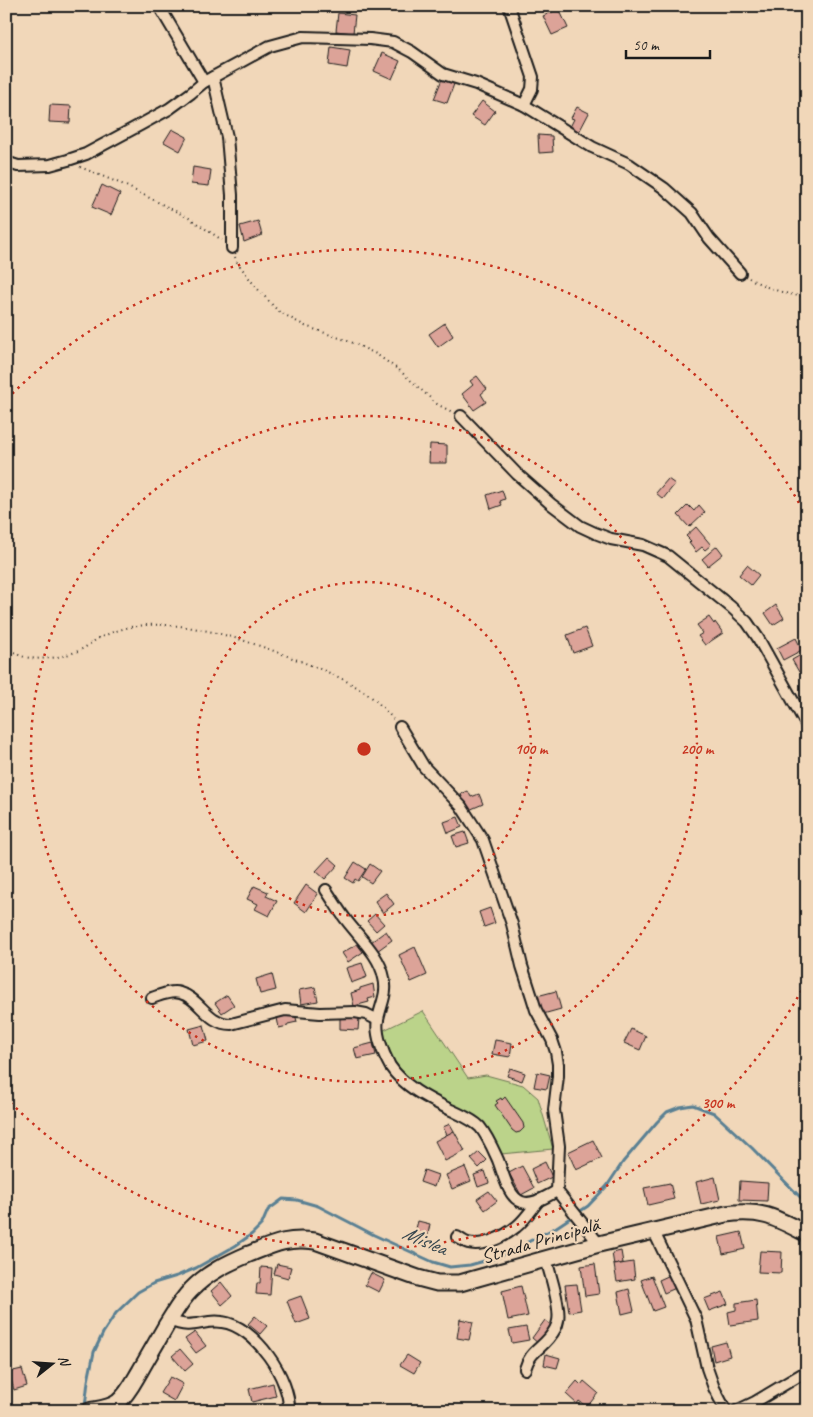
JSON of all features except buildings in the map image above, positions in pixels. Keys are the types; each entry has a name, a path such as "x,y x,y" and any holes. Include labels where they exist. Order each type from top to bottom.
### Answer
{"main road":[{"name":"Strada Principală","path":"106,1408 128,1391 190,1290 201,1280 237,1259 274,1244 301,1239 315,1241 418,1278 447,1284 474,1280 599,1244 726,1214 748,1212 769,1216 807,1234"}],"street":[{"path":"160,6 208,79 227,137 232,195 232,248"},
{"path":"509,6 533,76 532,88 524,105"},
{"path":"6,162 18,166 50,165 86,154 169,109 208,79 270,46 302,37 370,39 393,42 412,52 443,74 476,84 524,105 592,147 629,164 664,188 692,213 709,238 740,273"},
{"path":"461,416 518,474 551,504 580,526 611,539 643,545 668,556 732,607 747,622 758,638 807,726"},
{"path":"400,728 424,767 461,806 483,840 512,924 522,966 536,1010 552,1040 556,1052 558,1076 554,1110 559,1146 560,1194 599,1244"},
{"path":"326,890 336,906 362,938 380,966 386,986 385,997 378,1020 378,1029 381,1044 390,1065 403,1082 419,1093 469,1118 478,1126 492,1148 505,1181 517,1200 527,1203 560,1194"},
{"path":"152,998 168,993 180,992 210,1016 225,1024 285,1010 320,1013 355,1012 366,1014 378,1020"},
{"path":"457,1237 477,1244 502,1236 516,1228 539,1200"},
{"path":"653,1230 696,1319 707,1368 714,1388 726,1411"},
{"path":"525,1369 531,1355 553,1333 559,1320 546,1259"},
{"path":"170,1320 186,1326 216,1321 224,1322 235,1325 242,1330 263,1348 270,1357 286,1386 289,1411"},
{"path":"736,1411 807,1371"}],"path":[{"path":"68,160 190,218 218,236 232,248 237,262 255,286 278,311 305,326 351,342 376,354 400,370 437,404 461,416"},
{"path":"740,273 768,287 807,298"},
{"path":"6,646 18,655 32,658 54,657 78,651 116,630 138,626 193,628 272,650 323,670 354,685 372,697 400,728"}],"green space":[{"path":"423,1011 468,1078 486,1075 523,1085 538,1098 553,1149 501,1154 483,1124 477,1118 465,1110 423,1090 405,1075 391,1056 382,1031"}],"waterway":[{"name":"Mislea","path":"85,1407 94,1352 116,1313 138,1292 154,1283 196,1268 235,1246 252,1234 262,1224 268,1210 283,1199 297,1200 318,1206 374,1235 433,1262 450,1267 470,1265 499,1257 555,1228 588,1206 607,1186 623,1162 667,1112 693,1105 714,1113 752,1148 807,1204"}]}
